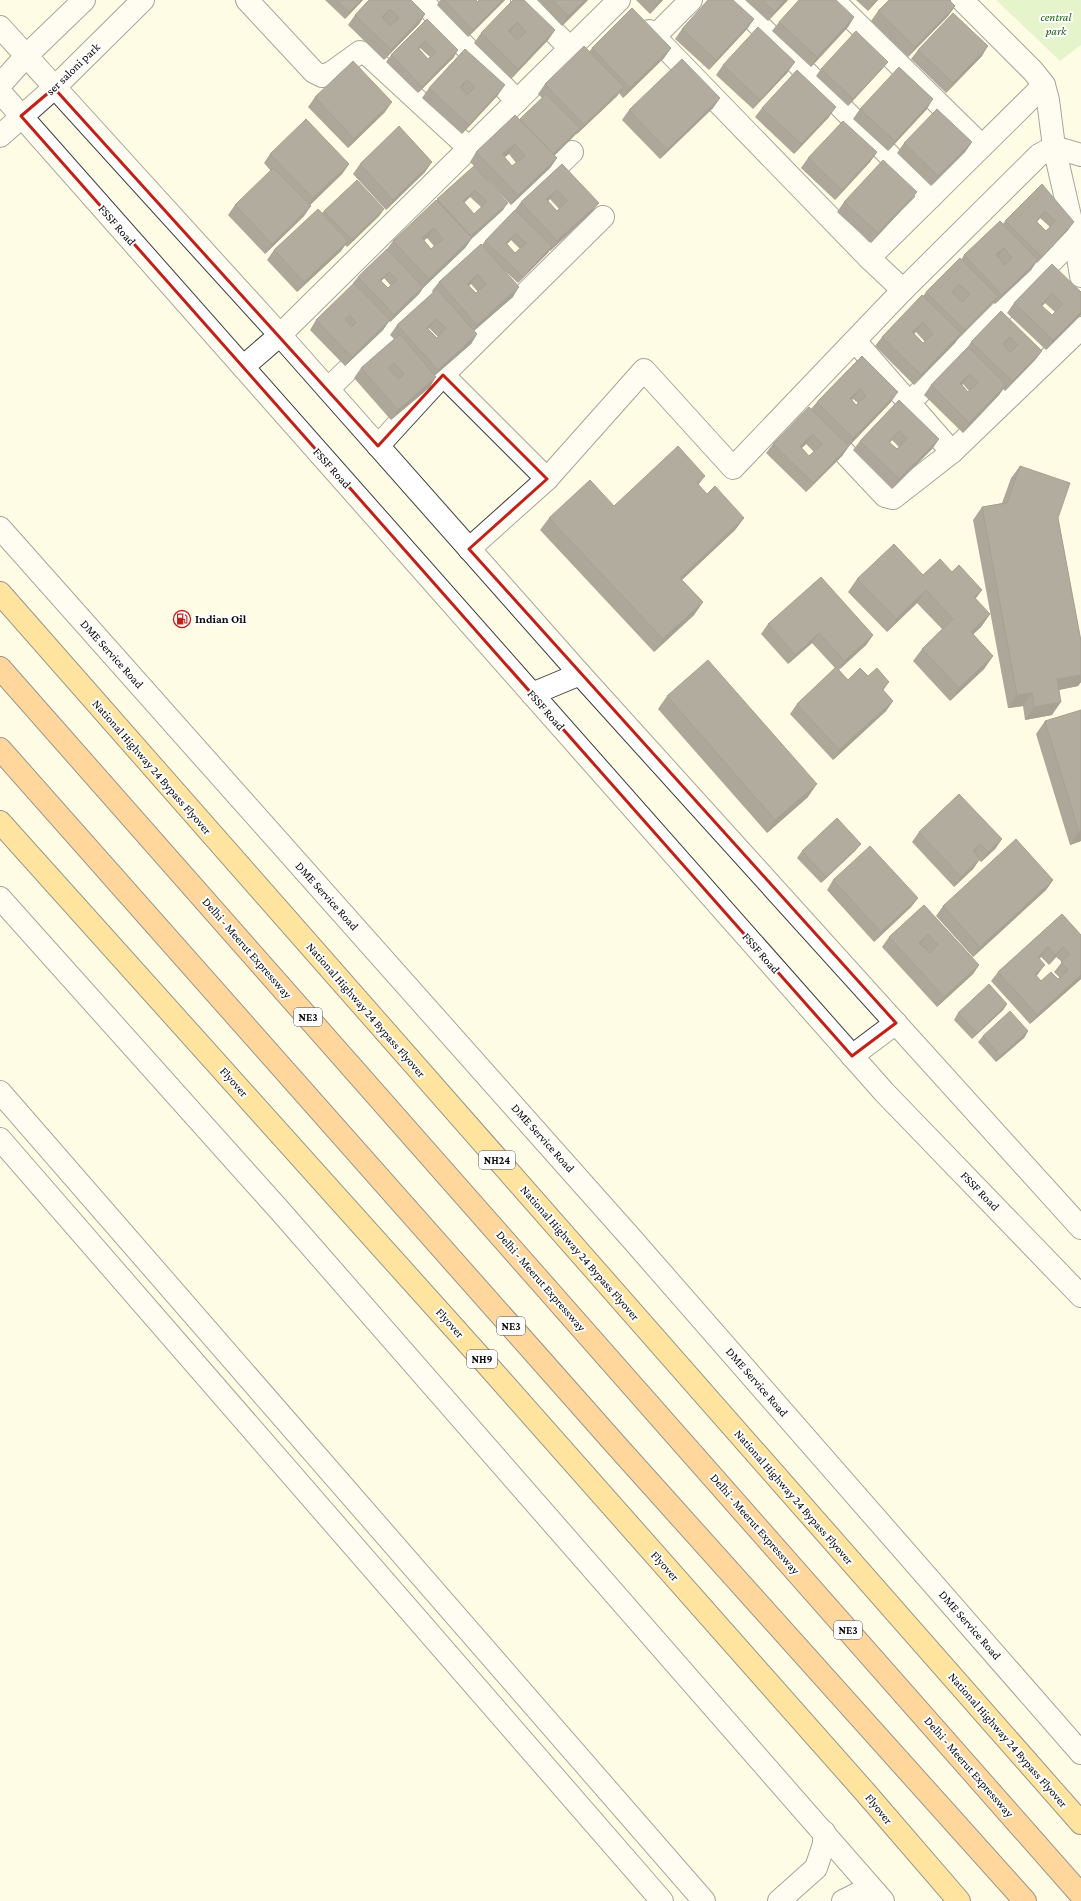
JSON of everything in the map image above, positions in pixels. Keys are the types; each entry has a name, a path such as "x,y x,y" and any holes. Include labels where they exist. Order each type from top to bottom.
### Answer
{"highway":[{"name":"National Highway 24 Bypass Flyover","path":"0,593 1081,1823"},
{"name":"Delhi - Meerut Expressway","path":"0,668 1081,1895"},
{"name":"NE3","path":"0,750 611,1439 1025,1901"},
{"name":"Flyover","path":"0,822 482,1359 865,1792 958,1901"}],"street":[{"path":"0,85 26,56 84,0"},
{"name":"ser saloni park","path":"0,136 54,88 143,0"},
{"path":"247,0 314,72 322,76 331,73 360,52 367,54 469,148"},
{"path":"421,0 517,101"},
{"path":"522,0 571,49"},
{"path":"243,367 280,335 620,0 869,258 902,290"},
{"path":"655,36 691,0"},
{"path":"734,0 931,197"},
{"path":"833,0 982,146"},
{"path":"962,0 1033,71 1044,85 1048,100 1054,147 1075,238 1081,276"},
{"path":"0,27 280,335 580,674 1081,1228"},
{"path":"869,258 1044,85"},
{"name":"FSSF Road","path":"0,92 884,1092 1081,1296"},
{"path":"469,549 547,479 644,370 733,468 798,402 902,290 1039,155 1054,147 1081,155"},
{"path":"328,389 572,152"},
{"path":"378,446 443,375 602,217"},
{"path":"909,403 1075,238"},
{"path":"798,402 885,496 889,498 897,495 952,452 1081,328"},
{"path":"855,341 952,452"},
{"path":"443,375 547,479"},
{"name":"DME Service Road","path":"0,528 631,1238 1081,1753"},
{"path":"532,694 580,674"},
{"path":"0,898 282,1213 880,1897"},
{"path":"852,1056 896,1023"},
{"path":"0,1092 704,1901"},
{"path":"0,1139 662,1901"},
{"path":"468,1677 490,1655"},
{"path":"779,1901 816,1868 824,1844 824,1832"},
{"path":"842,1901 861,1892 880,1897"}],"highlighted area":[{"path":"54,88 378,446 443,375 547,479 469,549 896,1023 852,1056 21,116"}],"green space":[{"name":"central park","path":"996,0 1081,0 1081,45 1060,61"}],"building":[{"path":"337,0 361,0 349,12"},
{"path":"369,0 411,0 425,14 391,50 355,15","holes":["390,9 399,18 390,26 382,17"]},
{"path":"444,0 476,0 478,2 479,0 503,0 473,30"},
{"path":"513,0 524,0 555,30 518,69 481,33","holes":["517,22 526,32 518,40 508,31"]},
{"path":"553,0 585,0 568,16"},
{"path":"653,0 660,0 657,4"},
{"path":"708,0 733,0 754,19 716,60 682,29"},
{"path":"762,0 785,0 775,12"},
{"path":"799,0 836,0 854,17 817,57 779,22"},
{"path":"889,0 949,0 955,6 915,47 878,11"},
{"path":"632,8 671,48 630,88 592,48"},
{"path":"953,13 988,46 953,83 918,50"},
{"path":"427,19 458,50 422,87 391,55","holes":["425,41 436,52 428,59 418,48"]},
{"path":"758,27 795,62 760,100 723,65"},
{"path":"856,31 888,62 853,99 821,69"},
{"path":"584,46 624,87 584,125 545,84"},
{"path":"465,49 505,85 469,125 429,88","holes":["467,80 475,87 467,95 460,87"]},
{"path":"682,59 720,98 667,150 629,110"},
{"path":"353,61 392,102 354,139 315,97"},
{"path":"899,67 933,99 895,141 860,109"},
{"path":"797,70 836,107 801,144 762,108"},
{"path":"546,94 580,128 553,154 520,119"},
{"path":"937,109 972,142 938,176 904,143"},
{"path":"515,115 557,158 518,195 476,152","holes":["515,144 525,156 512,166 502,154"]},
{"path":"306,119 349,164 313,198 270,154"},
{"path":"843,121 877,152 842,190 808,158"},
{"path":"399,126 432,162 393,200 360,164"},
{"path":"883,160 917,192 878,233 844,202"},
{"path":"562,164 599,203 557,241 521,202","holes":["557,190 567,201 557,211 546,199"]},
{"path":"474,166 508,203 471,236 437,199","holes":["475,190 487,202 474,214 463,201"]},
{"path":"273,168 311,206 272,244 235,205"},
{"path":"357,180 384,209 352,240 324,211"},
{"path":"1042,184 1074,222 1042,257 1005,221","holes":["1045,211 1055,221 1046,231 1036,221"]},
{"path":"436,200 472,238 429,279 393,241","holes":["434,228 443,239 431,249 422,238"]},
{"path":"318,209 348,241 304,282 274,250"},
{"path":"515,210 552,246 523,277 485,241","holes":["516,233 526,243 515,253 506,243"]},
{"path":"1000,221 1038,260 1002,295 964,255","holes":["1004,248 1012,258 1004,265 996,254"]},
{"path":"481,244 519,287 477,325 439,282","holes":["478,274 486,284 476,293 467,284"]},
{"path":"387,249 423,287 394,315 358,277","holes":["389,272 397,280 388,288 380,280"]},
{"path":"960,258 998,296 965,330 926,292","holes":["959,284 970,294 962,302 952,292"]},
{"path":"1052,264 1081,292 1081,312 1053,340 1014,303","holes":["1052,293 1063,304 1052,315 1041,305"]},
{"path":"354,283 390,320 352,357 316,320","holes":["350,315 356,323 352,327 345,319"]},
{"path":"437,289 477,334 438,370 397,325","holes":["436,319 446,328 437,338 427,328"]},
{"path":"922,295 961,333 921,375 882,337","holes":["923,322 933,334 923,343 912,332"]},
{"path":"1001,311 1042,351 1012,381 971,342","holes":["1010,337 1018,345 1010,352 1003,344"]},
{"path":"400,334 436,377 398,410 361,368","holes":["394,363 404,374 398,379 388,368"]},
{"path":"968,347 1006,385 969,423 931,385","holes":["970,374 978,383 968,392 960,383"]},
{"path":"862,356 898,392 853,438 817,402","holes":["860,389 866,396 856,405 850,398"]},
{"path":"899,400 939,439 899,479 860,441","holes":["899,431 907,438 897,449 889,442"]},
{"path":"809,407 849,446 813,483 773,444","holes":["813,434 822,444 809,456 800,446"]},
{"path":"678,446 705,476 697,483 707,494 715,486 744,518 680,578 703,602 663,639 549,518 590,480 614,506"},
{"path":"1020,466 1070,483 1058,518 1081,641 1081,675 1057,679 1061,702 1034,707 1032,693 1017,695 982,507 1007,503"},
{"path":"894,544 923,575 940,559 952,572 959,565 982,590 974,597 990,614 971,632 993,656 959,688 922,649 953,619 926,590 896,619 857,579"},
{"path":"821,577 873,635 844,661 819,633 795,655 768,624"},
{"path":"708,660 817,784 775,820 667,696"},
{"path":"836,667 848,680 860,668 868,676 877,668 889,682 882,689 893,701 839,750 797,704"},
{"path":"1081,710 1081,831 1079,832 1045,721"},
{"path":"959,794 1002,839 988,852 980,844 973,851 980,859 961,877 919,832"},
{"path":"837,818 861,844 826,877 802,851"},
{"path":"1016,839 1053,880 980,947 943,906"},
{"path":"870,846 918,898 881,932 833,880"},
{"path":"924,905 979,965 944,997 889,937","holes":["928,934 938,945 930,953 919,943"]},
{"path":"1062,914 1081,935 1081,975 1037,1015 998,972","holes":["1048,947 1055,955 1063,947 1070,954 1061,962 1068,970 1058,979 1051,972 1041,981 1035,974 1045,965 1038,957"]},
{"path":"989,984 1007,1004 977,1033 958,1013"},
{"path":"1010,1011 1028,1031 1000,1056 983,1036"}],"place":[{"name":"Indian Oil","path":"182,619"}]}
